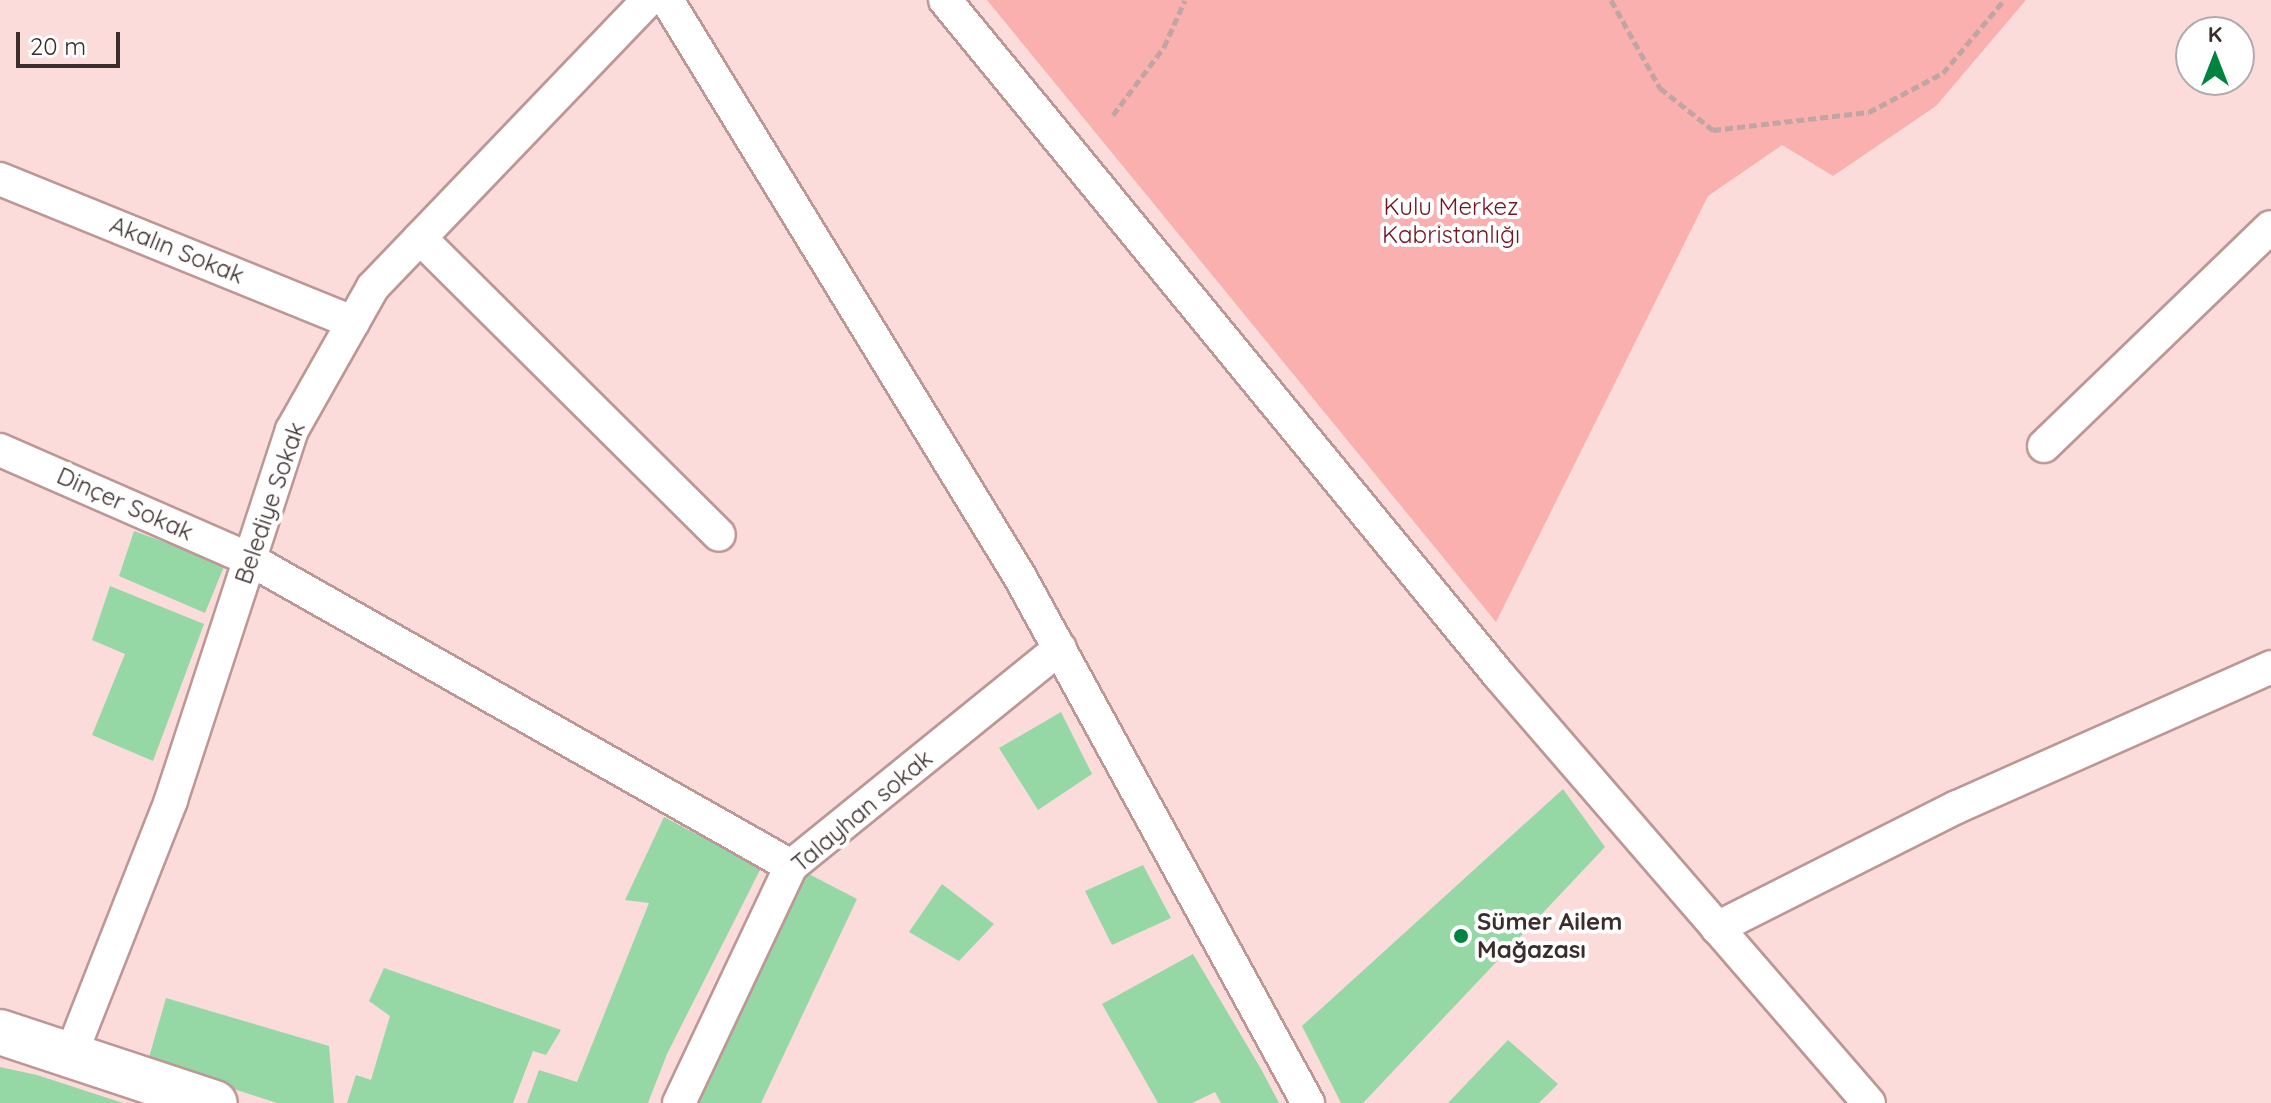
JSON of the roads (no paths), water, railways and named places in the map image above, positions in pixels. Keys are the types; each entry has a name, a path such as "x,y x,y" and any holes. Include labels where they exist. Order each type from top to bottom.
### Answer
{"street":[{"name":"Belediye Sokak","path":"70,1057 171,800 292,430 373,287 648,0"},
{"path":"667,0 1020,577 1308,1103"},
{"path":"945,0 1498,674 1869,1103"},
{"name":"Akalın Sokak","path":"0,179 353,322"},
{"path":"2044,446 2271,227"},
{"path":"420,238 719,535"},
{"name":"Dinçer Sokak","path":"0,450 249,559 791,866"},
{"name":"Talayhan sokak","path":"679,1103 791,866 1060,648"},
{"path":"1717,928 1957,807 2271,667"},
{"path":"0,1032 215,1103"}],"place":[{"name":"Sümer Ailem Mağazası","path":"1461,936"}],"park label":[{"name":"Kulu Merkez Kabristanlığı","path":"1451,221"}]}
